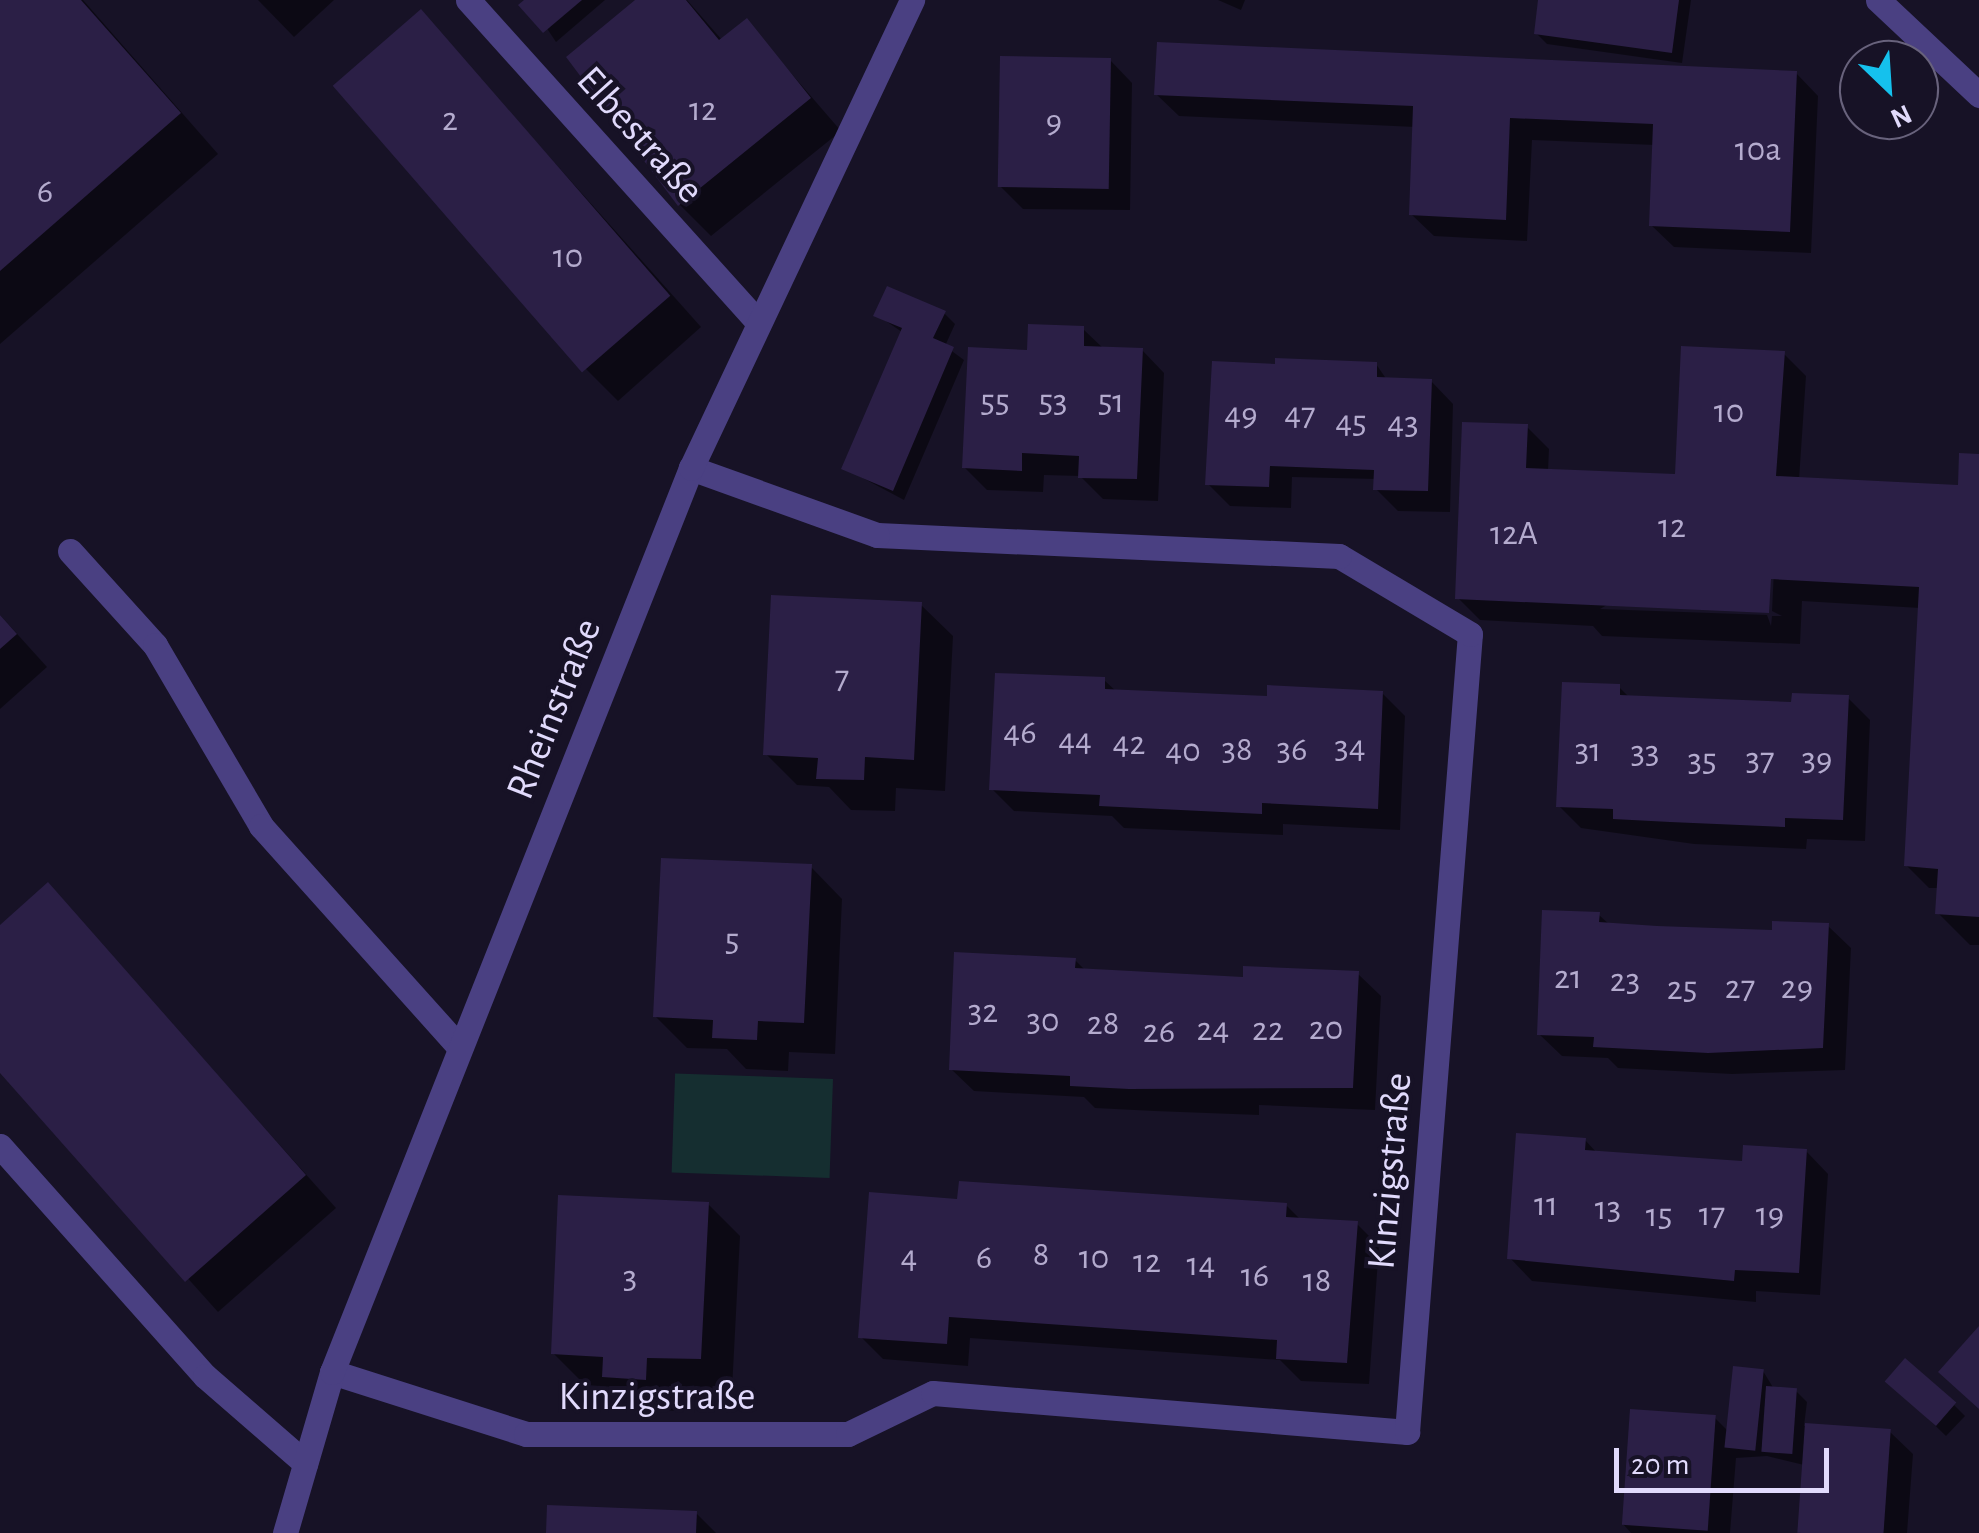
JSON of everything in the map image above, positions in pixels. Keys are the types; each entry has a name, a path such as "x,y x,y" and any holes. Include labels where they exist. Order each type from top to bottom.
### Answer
{"street":[{"name":"Elbestraße","path":"468,0 756,320"},
{"name":"Rheinstraße","path":"285,1533 332,1372 691,468 756,320 912,0"},
{"path":"1878,0 1979,95"},
{"name":"Kinzigstraße","path":"332,1372 526,1434 848,1434 933,1393 1407,1432 1470,634 1339,556 877,536 691,468"},
{"path":"70,551 155,645 260,826 460,1048"},
{"path":"0,1146 204,1376 306,1463"}],"green space":[{"path":"675,1073 833,1079 830,1178 672,1172"}],"building":[{"path":"0,0 81,0 181,113 0,271"},
{"path":"524,0 582,0 543,33 518,5"},
{"path":"635,0 686,0 719,40 747,18 811,98 678,206 566,57"},
{"path":"1538,0 1679,0 1672,53 1534,34"},
{"path":"421,9 670,296 582,373 333,86"},
{"path":"1157,42 1797,71 1790,232 1649,226 1653,124 1510,118 1506,220 1409,215 1413,106 1154,95"},
{"path":"1000,56 1111,58 1109,189 998,187"},
{"path":"887,286 946,311 933,338 954,347 893,491 841,469 902,328 873,316"},
{"path":"1028,324 1084,326 1084,346 1143,348 1137,479 1078,478 1079,456 1022,453 1022,471 962,468 968,347 1027,350"},
{"path":"1681,346 1785,351 1776,476 1958,485 1959,453 1979,454 1979,917 1935,914 1938,869 1904,866 1919,587 1771,579 1769,613 1455,599 1462,422 1528,424 1526,468 1675,474"},
{"path":"1275,358 1377,362 1377,377 1432,379 1428,491 1373,490 1374,470 1270,466 1269,487 1205,485 1212,361 1275,364"},
{"path":"771,595 922,602 914,760 865,757 864,780 816,779 818,758 763,755"},
{"path":"0,615 17,634 0,649"},
{"path":"995,673 1105,677 1105,689 1267,696 1267,685 1383,691 1378,809 1262,803 1262,814 1099,806 1100,795 989,790"},
{"path":"1562,682 1620,684 1620,695 1791,702 1792,693 1849,695 1843,820 1785,818 1785,827 1670,822 1613,819 1613,809 1556,807"},
{"path":"661,858 812,864 804,1023 758,1021 757,1040 712,1038 713,1020 653,1017"},
{"path":"48,882 306,1175 185,1282 0,1073 0,925"},
{"path":"1542,910 1600,912 1599,922 1657,926 1772,930 1772,921 1829,923 1823,1048 1708,1053 1593,1047 1594,1037 1537,1035"},
{"path":"954,952 1076,958 1075,968 1243,977 1243,966 1359,971 1353,1088 1129,1089 1070,1086 1070,1076 949,1070"},
{"path":"1516,1133 1586,1138 1585,1150 1742,1161 1743,1145 1807,1149 1799,1273 1735,1270 1734,1281 1507,1259"},
{"path":"959,1181 1287,1203 1286,1217 1358,1221 1347,1363 1276,1359 1277,1340 949,1317 947,1344 858,1338 869,1192 957,1199"},
{"path":"558,1195 709,1202 701,1359 647,1358 646,1380 602,1377 603,1357 551,1354"},
{"path":"1979,1326 1979,1409 1938,1372"},
{"path":"1905,1358 1956,1403 1936,1426 1885,1381"},
{"path":"1733,1366 1764,1369 1755,1451 1724,1448"},
{"path":"1766,1386 1797,1388 1792,1454 1761,1452"},
{"path":"1630,1409 1716,1415 1708,1531 1622,1525"},
{"path":"1805,1423 1891,1429 1884,1533 1797,1533"},
{"path":"547,1505 697,1511 696,1533 546,1533"}]}
